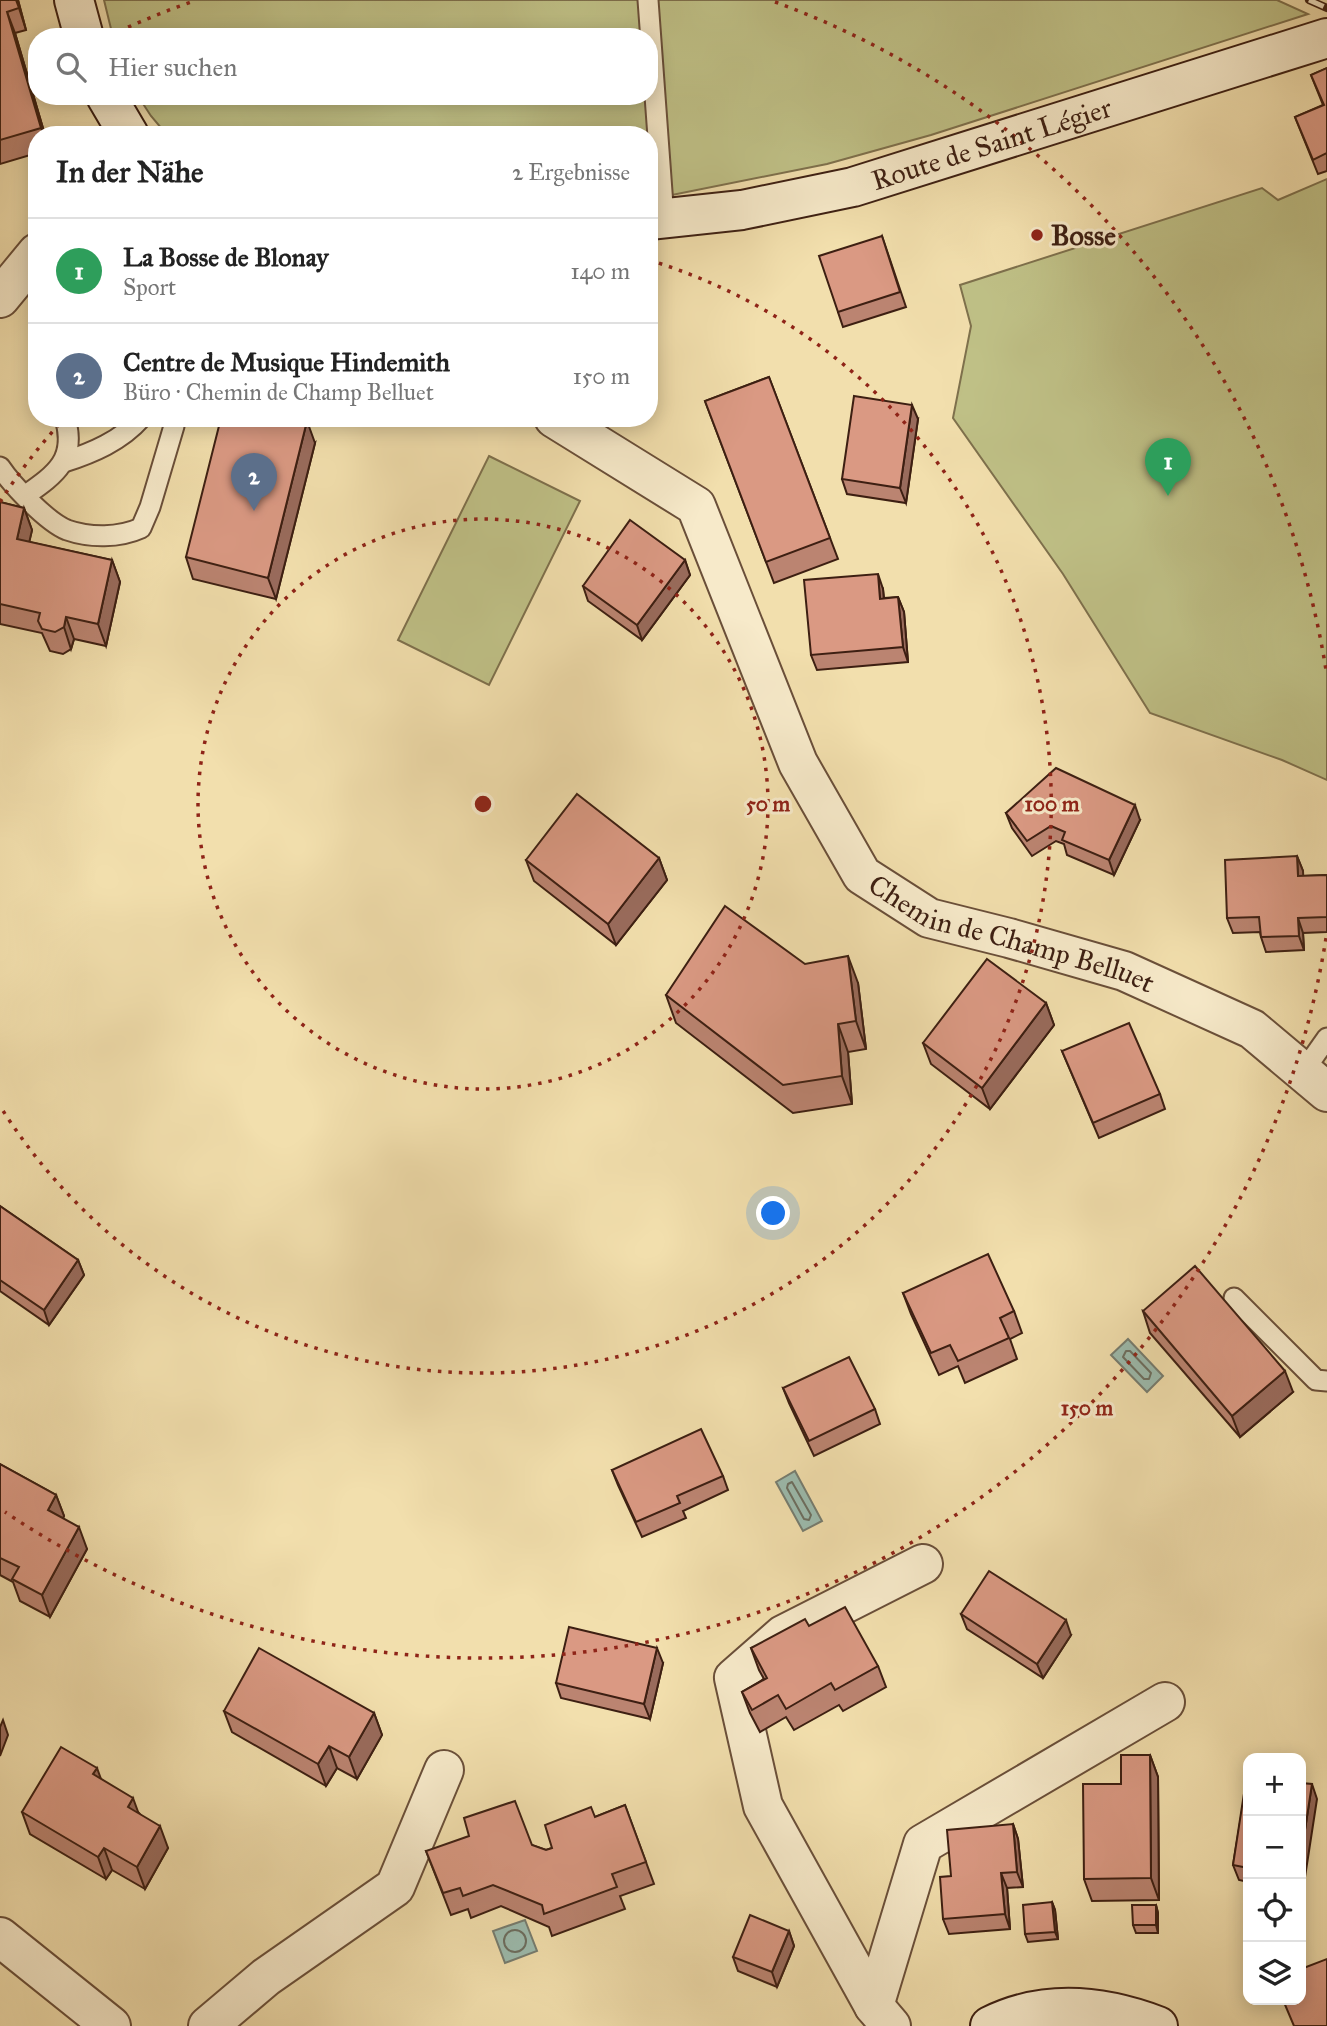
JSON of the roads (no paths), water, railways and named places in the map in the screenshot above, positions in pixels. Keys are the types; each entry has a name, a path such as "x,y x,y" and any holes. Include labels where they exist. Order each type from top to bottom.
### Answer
{"street":[{"path":"74,0 82,28"},
{"name":"Route de Saint Légier","path":"658,220 742,210 853,187 1327,38"},
{"path":"111,105 124,126"},
{"path":"0,248 28,241"},
{"path":"0,298 28,264"},
{"name":"Chemin de Champ Belluet","path":"569,427 696,506 798,763 862,875 929,918 1124,971 1251,1029 1315,1082"},
{"path":"883,2016 763,1806 734,1678 783,1635 923,1564"},
{"path":"883,2016 923,1844 1165,1702"},
{"path":"208,2026 266,1977 395,1887 444,1770"},
{"path":"0,1937 111,2026"},
{"path":"990,2026 1026,2013 1052,2008 1080,2008 1106,2010 1158,2026"}],"lane":[{"path":"648,0 649,28"},
{"path":"652,105 653,126"},
{"path":"26,495 52,477 64,463 68,450 68,427"},
{"path":"64,463 91,454 130,427"},
{"path":"0,467 8,479 66,530 102,536 125,535 141,528 174,427"},
{"path":"1315,1082 1327,1038"},
{"path":"1234,1298 1316,1380 1327,1381"}],"water":[{"path":"1128,1339 1163,1376 1147,1392 1111,1355"},
{"path":"795,1471 822,1521 803,1531 776,1482"},
{"path":"525,1920 537,1951 505,1963 493,1931"}],"railway":[{"path":"1309,0 1327,8"}],"place":[{"name":"Bosse","path":"1037,235"},
{"name":"La Bosse de Blonay","path":"1168,496"},
{"name":"Centre de Musique Hindemith","path":"254,511"}]}
